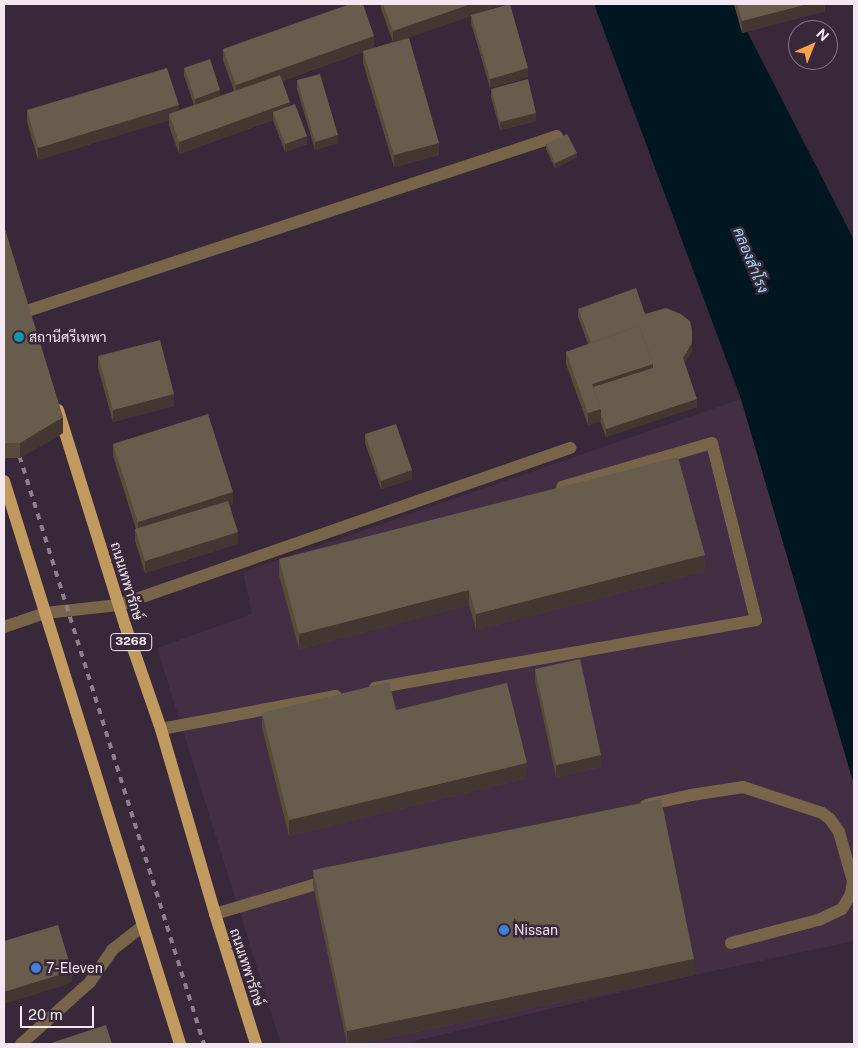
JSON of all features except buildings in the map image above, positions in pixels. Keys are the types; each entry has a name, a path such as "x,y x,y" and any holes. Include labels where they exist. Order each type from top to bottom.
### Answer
{"main road":[{"name":"ถนนเทพารักษ์","path":"54,396 119,605 162,729 215,914 256,1044"},
{"path":"4,481 6,494 180,1044"}],"street":[{"path":"27,311 557,136"},
{"path":"367,690 756,620 712,444 550,491"},
{"path":"4,627 45,613 119,605 570,448"},
{"path":"162,729 348,693"},
{"path":"633,808 691,795 743,787 783,799 804,809 822,813 830,819 839,832 853,881 852,894 842,909 818,920 731,943"},
{"path":"215,914 342,877"},
{"path":"21,1044 90,982 112,950 143,926"}],"shaded area":[{"path":"741,399 854,785 854,941 694,975 402,1044 281,1044 157,648 252,614 243,572"}],"water":[{"name":"คลองสำโรง","path":"594,4 733,4 854,240 854,785 741,399"}],"railway":[{"path":"16,445 204,1044"}],"place":[{"name":"สถานีศรีเทพา","path":"19,337"},
{"name":"Nissan","path":"504,930"},
{"name":"7-Eleven","path":"36,968"}]}
